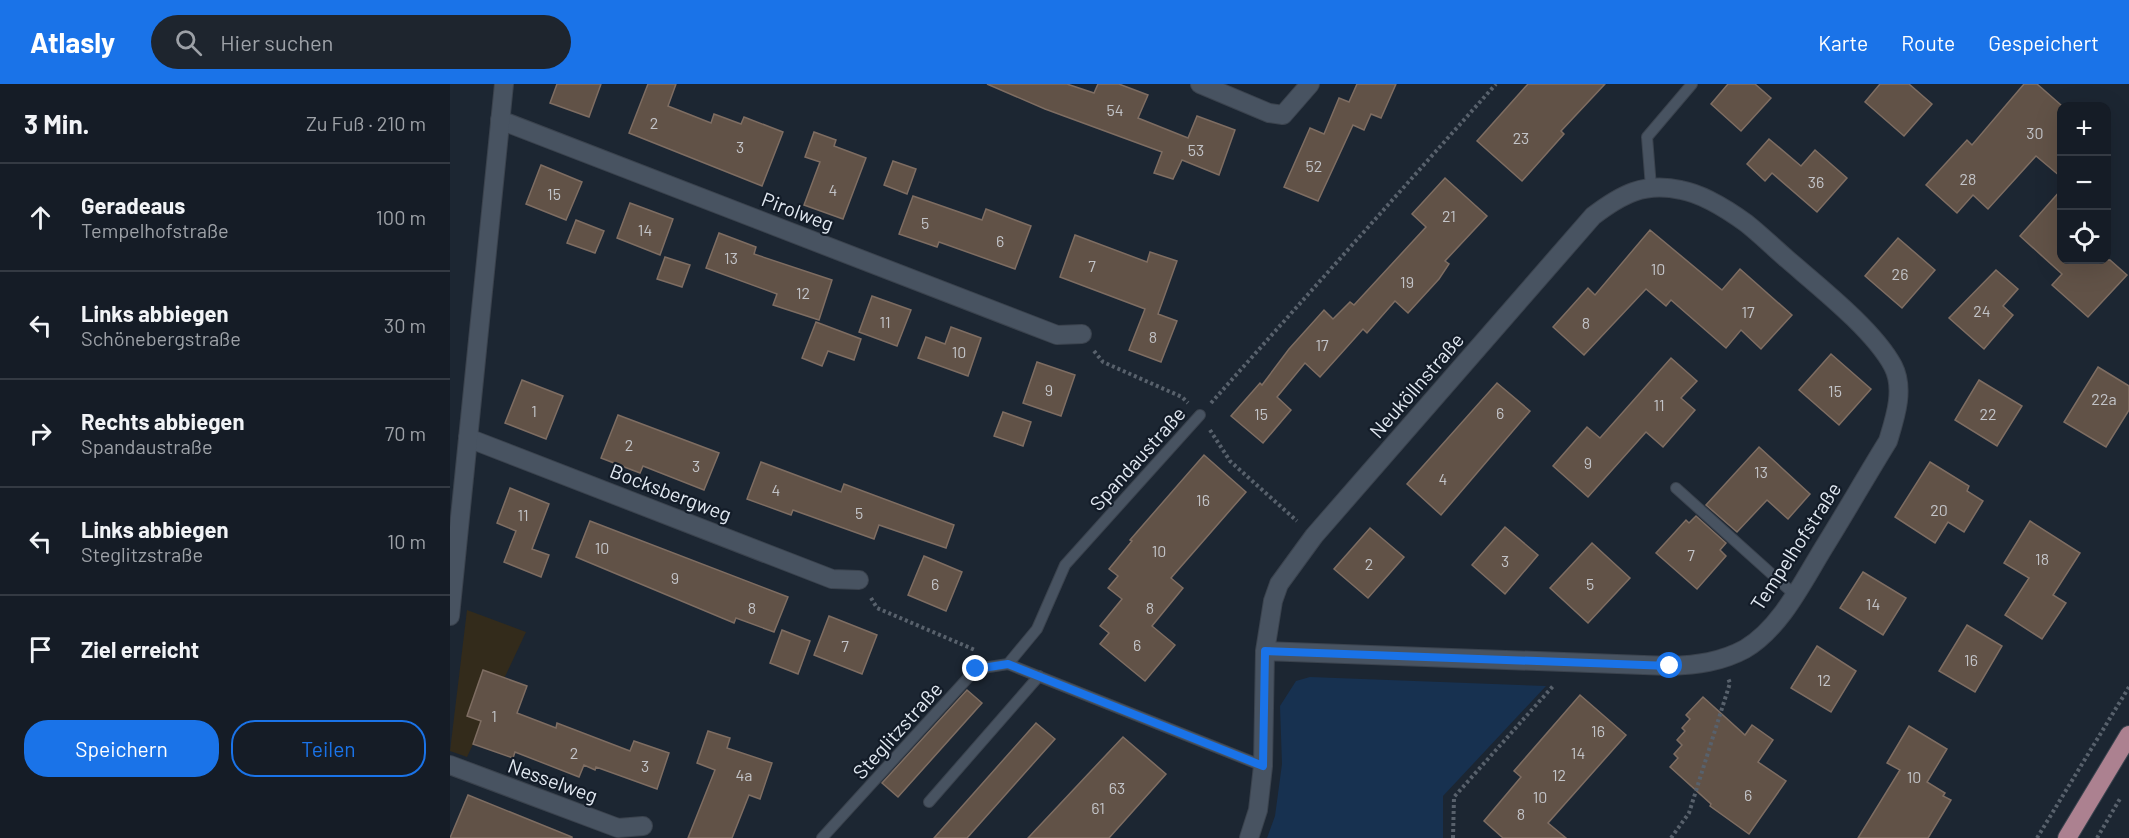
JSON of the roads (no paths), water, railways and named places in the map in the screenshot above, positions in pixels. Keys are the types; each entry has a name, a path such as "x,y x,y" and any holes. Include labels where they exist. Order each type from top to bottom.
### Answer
{"main road":[{"path":"2067,838 2129,735"}],"street":[{"path":"450,616 504,84"},
{"path":"1200,84 1269,112 1283,115 1310,84"},
{"name":"Pirolweg","path":"500,120 1057,335 1082,334"},
{"name":"Tempelhofstraße","path":"1265,651 1574,663 1697,665 1720,660 1747,648 1773,624 1795,595 1888,441 1896,415 1899,389 1893,367 1874,340 1746,223 1706,200 1682,190 1651,187"},
{"name":"Neuköllnstraße","path":"1249,838 1258,810 1263,766 1265,651 1279,584 1314,536 1593,216 1621,195 1651,187"},
{"name":"Bocksbergweg","path":"468,438 832,579 859,580"},
{"name":"Nesselweg","path":"450,765 618,828 643,826"}],"lane":[{"path":"1651,187 1647,137 1692,84"},
{"name":"Spandaustraße","path":"1008,664 1037,629 1065,565 1200,415"},
{"path":"1676,488 1795,595"},
{"path":"1008,664 1263,766"},
{"name":"Steglitzstraße","path":"822,838 976,669 1008,664"},
{"path":"929,802 1039,676"}]}
